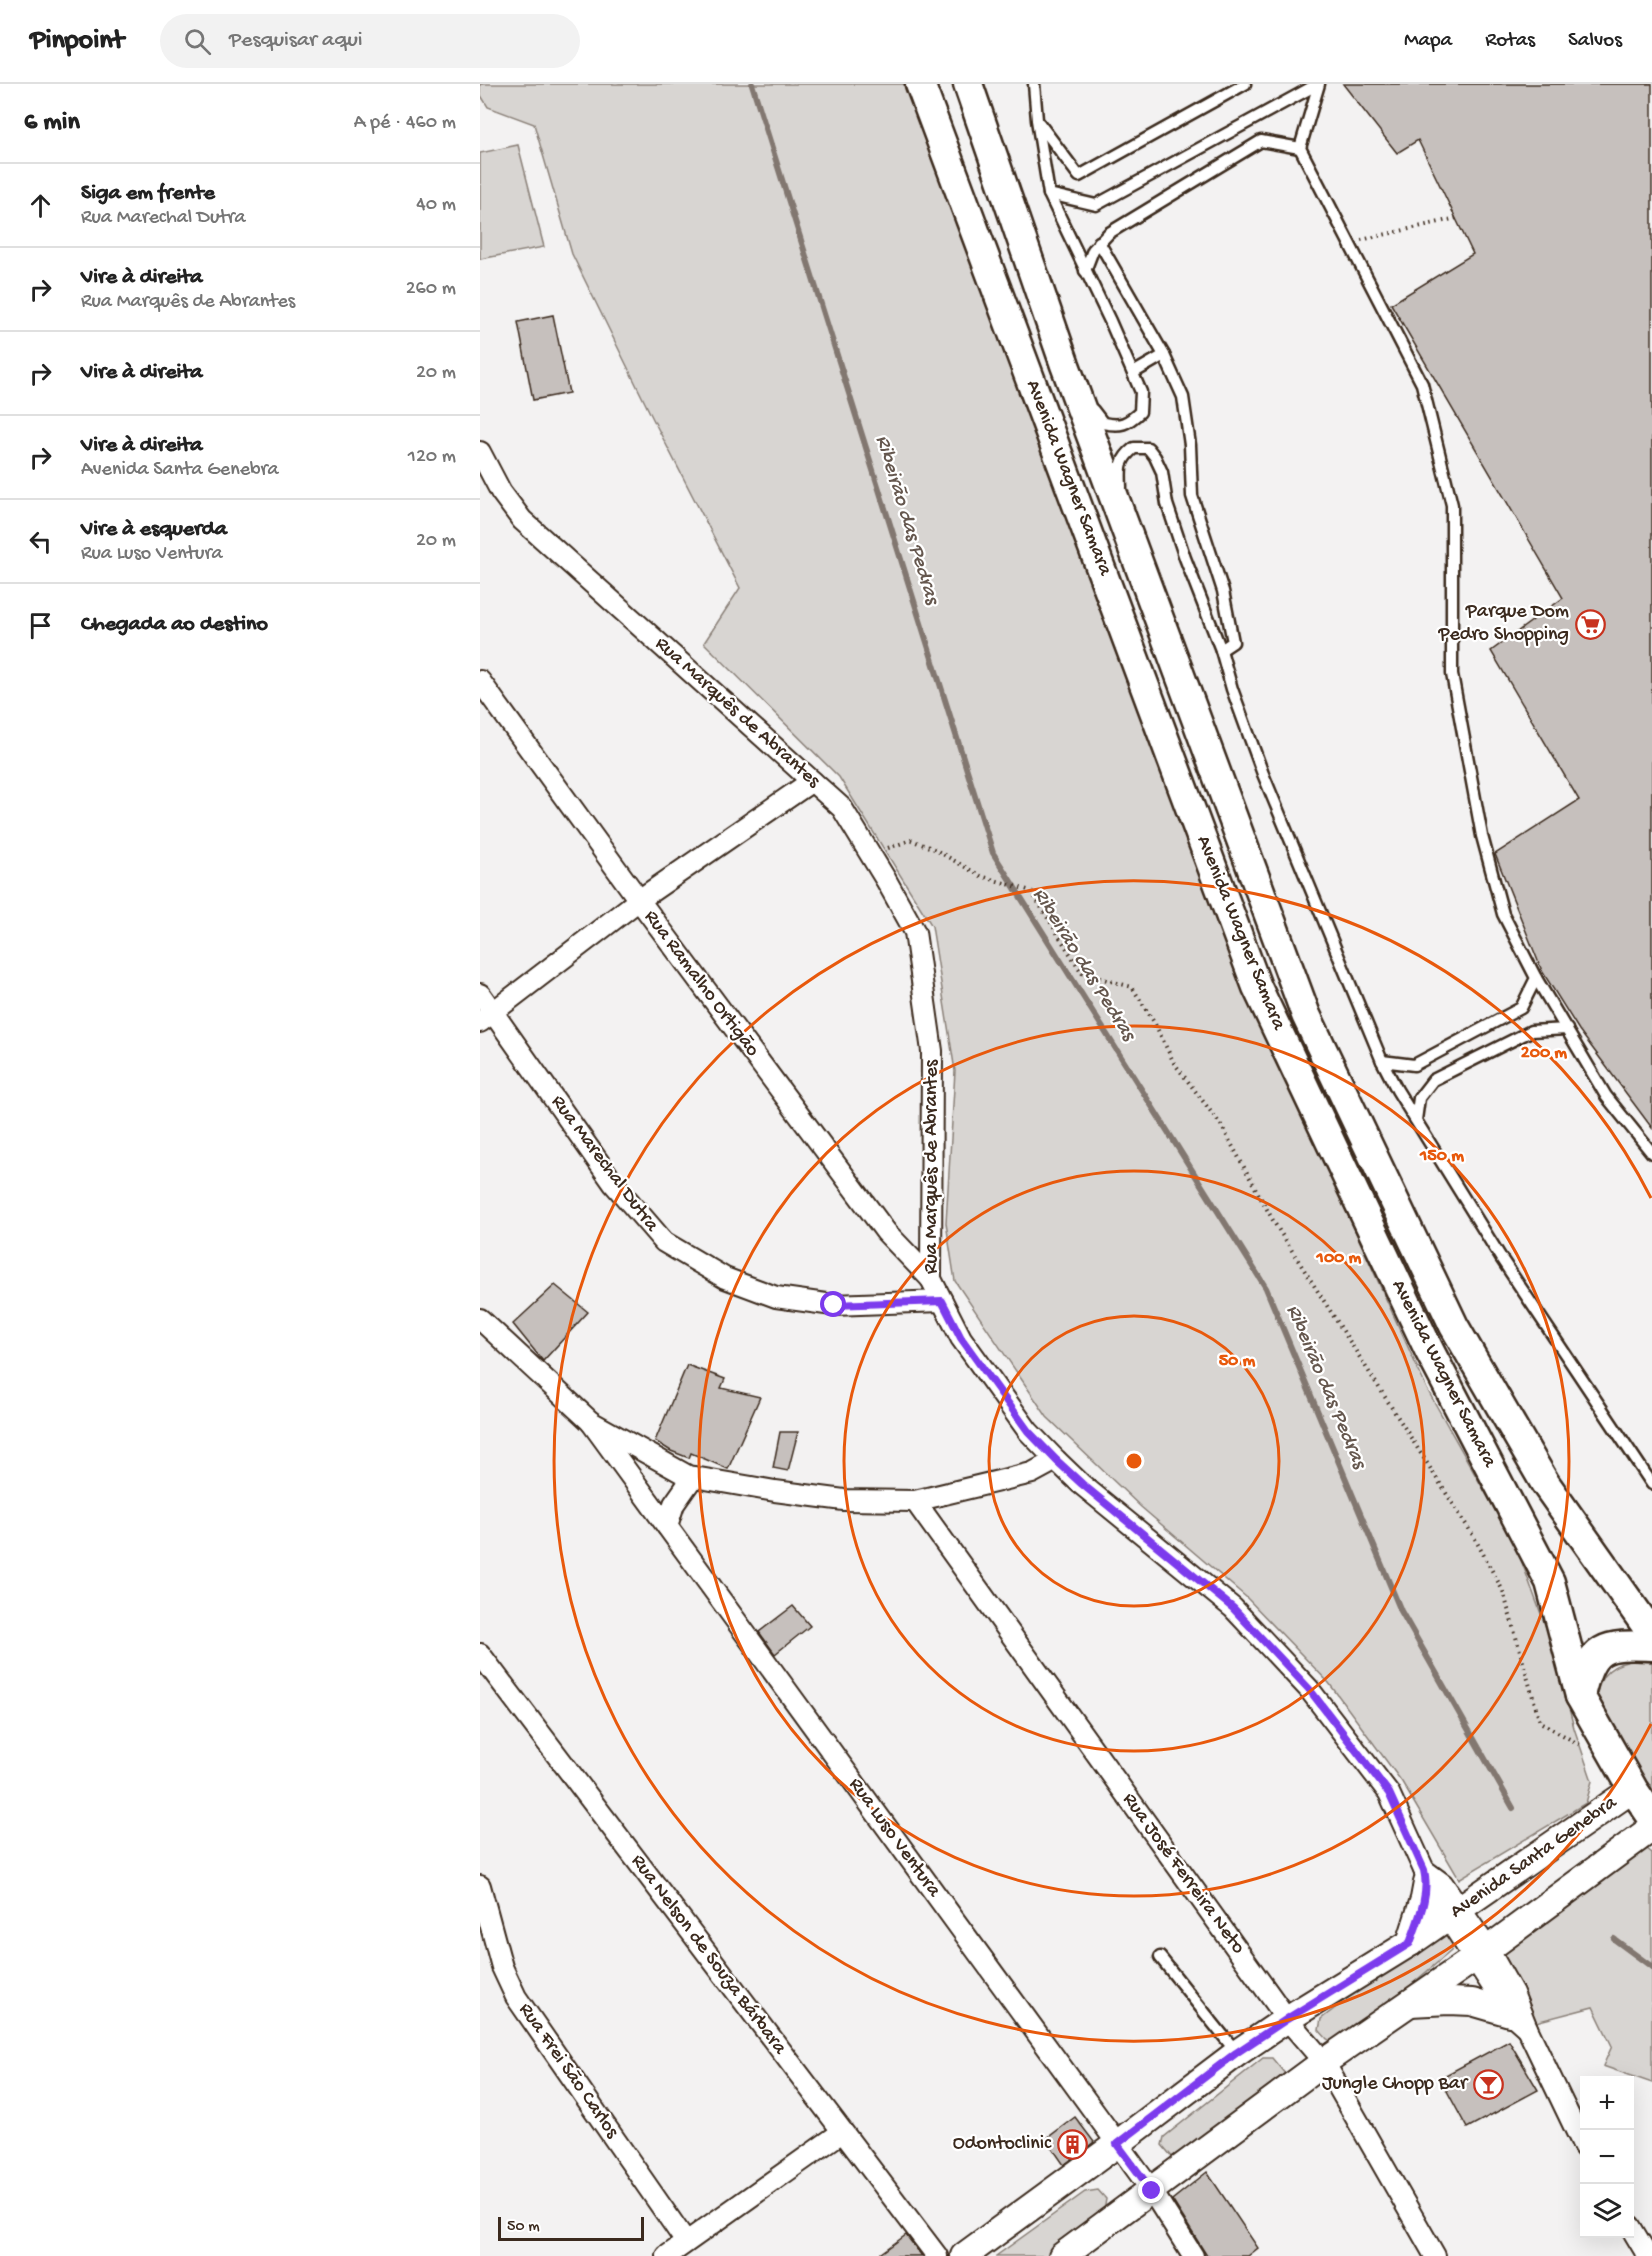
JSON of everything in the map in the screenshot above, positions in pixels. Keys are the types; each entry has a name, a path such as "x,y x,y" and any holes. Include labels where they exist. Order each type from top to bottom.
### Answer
{"main road":[{"name":"Avenida Wagner Samara","path":"920,84 1257,987 1429,1350 1550,1582 1580,1696 1633,1789 1652,1817"},
{"name":"Avenida Wagner Samara","path":"968,84 1065,365 1306,1015 1454,1326 1545,1483 1652,1634"},
{"path":"1580,1696 1586,1670 1603,1649 1622,1645 1652,1646"}],"street":[{"name":"Rua Marquês de Abrantes","path":"480,452 501,492 522,520 842,808 915,932 932,1051 931,1280 961,1338 1028,1431 1056,1460 1233,1608 1309,1689 1389,1793 1426,1877 1481,1953 1519,2020 1580,2139"},
{"name":"Rua Ramalho Ortigão","path":"480,681 886,1233 931,1280"},
{"path":"487,1017 639,900 812,781"},
{"name":"Rua Marechal Dutra","path":"480,994 487,1017 614,1184 664,1242 725,1278 776,1297 834,1305 942,1301"},
{"path":"480,1318 591,1422 693,1477 844,1500 915,1502 1032,1473 1056,1460"},
{"name":"Rua Luso Ventura","path":"591,1422 1152,2191 1193,2256"},
{"path":"667,1526 674,1504 693,1477"},
{"name":"Rua José Ferreira Neto","path":"915,1502 1287,2019 1324,2062 1435,2256"},
{"name":"Rua Nelson de Souza Bárbara","path":"480,1654 937,2256"},
{"name":"Avenida Santa Genebra","path":"964,2256 1236,2053 1410,1943 1633,1789"},
{"path":"1062,2256 1324,2062 1481,1953 1652,1828"},
{"path":"1410,1943 1424,1899 1426,1877"},
{"name":"Rua Frei São Carlos","path":"480,1886 502,1967 516,1997 686,2242"},
{"path":"1410,2003 1472,2002 1519,2020"},
{"path":"667,2256 842,2132"},
{"path":"1634,2234 1648,2256"}],"lane":[{"path":"1034,84 1037,120 1049,194 1110,321 1141,392 1140,412 1128,423 1114,425 1103,423 1084,398 1065,365"},
{"path":"1037,120 1079,176 1245,84"},
{"path":"1049,194 1096,205 1318,84"},
{"path":"1318,84 1300,148 1422,384 1452,505 1452,674 1482,836 1503,914 1536,978 1606,1096 1652,1153"},
{"path":"1085,272 1093,250 1109,233 1261,141 1300,148"},
{"path":"1099,242 1164,355 1182,398 1190,445 1192,496 1223,591 1233,642 1221,650"},
{"path":"1133,373 1164,355"},
{"path":"1122,520 1120,469 1124,456 1134,448 1148,448 1162,472 1167,504 1185,558 1221,650 1263,774 1382,1061 1501,1258 1652,1484"},
{"path":"1382,1061 1414,1065 1521,1008 1536,978"},
{"path":"1416,1120 1419,1098 1433,1080 1531,1031 1567,1029"},
{"path":"1160,1957 1236,2053"}],"path":[{"path":"1349,243 1457,218"},
{"path":"870,853 911,840 934,849 981,876 1031,891 1082,973 1132,987 1154,1022 1174,1063 1221,1125 1275,1224 1474,1538 1503,1591 1540,1722 1592,1753 1609,1747"}],"shaded area":[{"path":"480,84 911,84 1242,982 1427,1389 1517,1549 1554,1649 1574,1728 1592,1781 1586,1803 1459,1879 1402,1782 1329,1683 1246,1597 1141,1507 1047,1417 955,1281 946,1223 955,1071 932,926 839,777 704,643 740,588 572,254 534,124 488,107 480,94"},
{"path":"518,145 544,247 480,259 480,153"},
{"path":"1630,1661 1652,1662 1652,1793 1594,1705 1600,1682 1608,1671"},
{"path":"1646,1848 1652,1853 1652,2083 1603,2066 1612,2046 1593,2007 1536,2022 1500,1956"},
{"path":"1443,1930 1454,1943 1451,1951 1340,2045 1327,2039 1319,2030 1321,2019 1430,1935"},
{"path":"1263,2058 1272,2058 1286,2075 1187,2160 1173,2158 1162,2145 1164,2137"},
{"path":"1098,2190 1106,2199 1104,2211 1047,2256 996,2256 1085,2192"}],"building":[{"name":"Parque Dom Pedro Shopping","path":"1343,84 1652,84 1652,1128 1579,1030 1542,971 1495,854 1579,800 1491,651 1563,598 1391,304 1473,254 1418,140 1397,153"},
{"path":"553,315 569,393 533,400 518,322"},
{"path":"555,1285 588,1312 543,1361 513,1324"},
{"path":"687,1365 725,1379 721,1388 760,1397 728,1469 691,1453 689,1458 655,1441"},
{"path":"780,1432 798,1432 788,1471 773,1468"},
{"path":"793,1606 810,1626 775,1654 759,1632"},
{"name":"Jungle Chopp Bar","path":"1509,2041 1538,2090 1467,2128 1440,2078"},
{"name":"Odontoclinic","path":"1075,2117 1094,2142 1064,2165 1046,2139"},
{"path":"1207,2172 1258,2248 1248,2256 1207,2256 1172,2200"},
{"path":"906,2235 922,2256 877,2256"}],"waterway":[{"name":"Ribeirão das Pedras","path":"752,84 993,853 1266,1288 1401,1611 1513,1808"},
{"name":"Ribeirão das Pedras","path":"1614,1939 1652,1967"}],"place":[{"name":"Parque Dom Pedro Shopping","path":"1590,624"},
{"name":"Jungle Chopp Bar","path":"1488,2084"},
{"name":"Odontoclinic","path":"1072,2144"}],"route":[{"path":"834,1305 942,1301 961,1338 1028,1431 1082,1484 1233,1608 1309,1689 1389,1793 1424,1870 1427,1883 1424,1899 1410,1943 1236,2053 1117,2144 1152,2191"}]}
